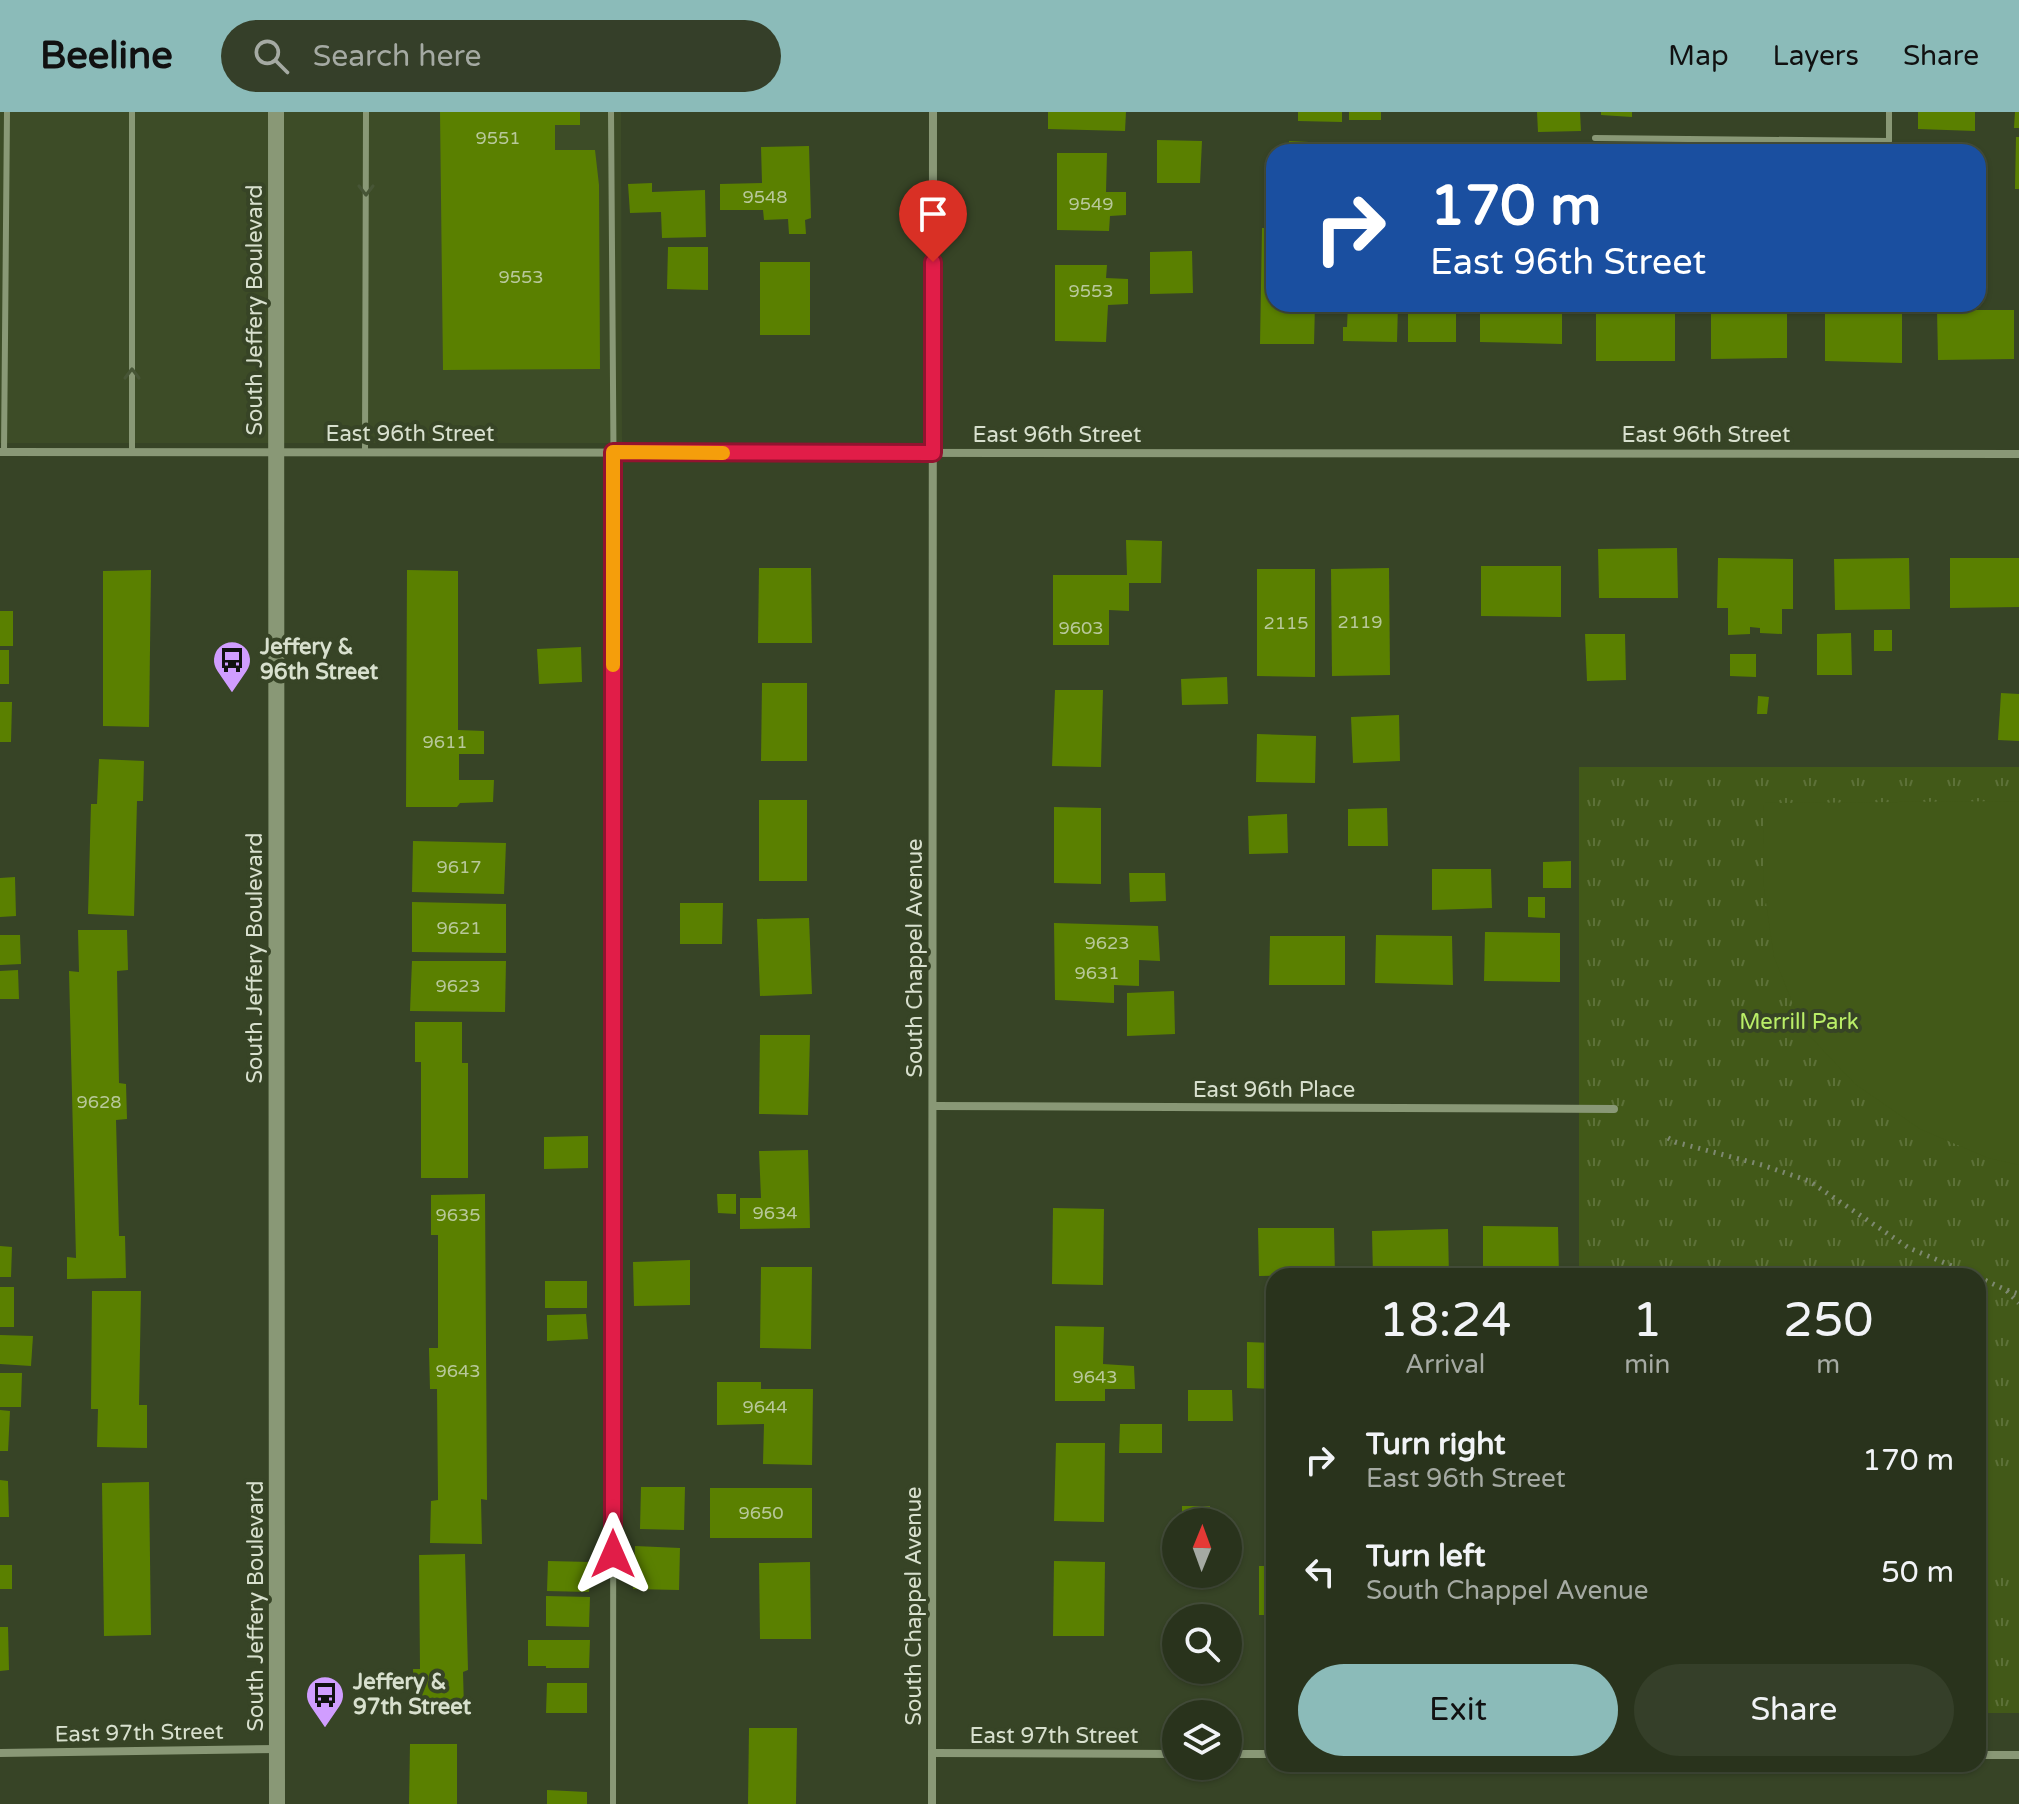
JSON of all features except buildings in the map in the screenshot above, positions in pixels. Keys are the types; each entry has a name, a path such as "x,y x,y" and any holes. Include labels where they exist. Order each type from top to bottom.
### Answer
{"main road":[{"name":"South Jeffery Boulevard","path":"276,112 277,1804"}],"street":[{"name":"South Chappel Avenue","path":"932,1804 933,112"},
{"name":"East 96th Street","path":"2,452 2019,454"},
{"name":"East 96th Place","path":"933,1106 1614,1109"},
{"name":"East 97th Street","path":"0,1753 278,1749"},
{"name":"East 97th Street","path":"932,1753 1162,1754"},
{"path":"1242,1754 1266,1754"},
{"path":"1986,1755 2019,1755"}],"lane":[{"path":"2,452 7,112"},
{"path":"132,112 132,452"},
{"path":"365,452 366,112"},
{"path":"611,112 613,1804"},
{"path":"1595,138 1889,141 1889,112"}],"path":[{"path":"1668,1138 1809,1181 1909,1248 1958,1268"},
{"path":"1986,1280 2019,1294"},
{"path":"2006,1290 2019,1303"}],"shaded area":[{"path":"0,112 621,112 622,443 0,443"}],"green space":[{"name":"Merrill Park","path":"1579,767 2019,767 2019,1713 1986,1713 1986,1268 1579,1268"},
{"path":"2019,801 2019,1165 1988,1158 1920,1129 1855,1084 1803,1029 1774,957 1764,889 1763,803"},
{"path":"1986,1478 2019,1478 2019,1559 1986,1559"}],"slow traffic":[{"path":"613,665 613,452 723,453"}],"place":[{"name":"Jeffery & 96th Street","path":"232,694"},
{"name":"Jeffery & 97th Street","path":"325,1729"}],"route":[{"path":"613,1554 613,452 933,453 933,262"}]}
